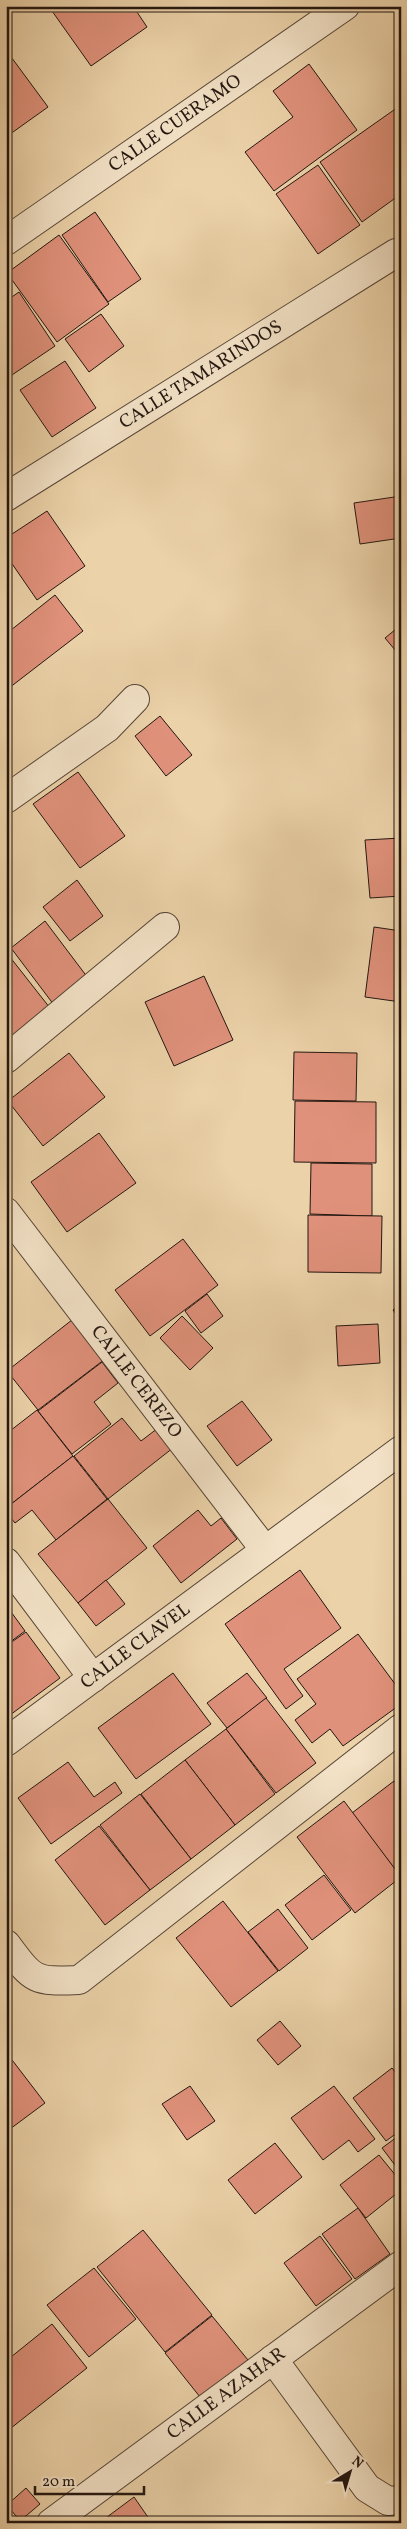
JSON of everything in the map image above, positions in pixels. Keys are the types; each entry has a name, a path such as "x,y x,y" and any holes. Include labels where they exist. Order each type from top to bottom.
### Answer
{"street":[{"name":"CALLE CUERAMO","path":"6,241 345,6"},
{"name":"CALLE TAMARINDOS","path":"6,497 396,253"},
{"path":"6,799 107,728 135,698"},
{"path":"6,1059 165,927"},
{"name":"CALLE CEREZO","path":"6,1212 265,1550"},
{"name":"CALLE CLAVEL","path":"6,1742 401,1450"},
{"path":"6,1562 93,1678"},
{"path":"6,1944 26,1971 45,1981 79,1980 401,1728"},
{"name":"CALLE AZAHAR","path":"51,2523 401,2266"},
{"path":"272,2359 367,2488 388,2501 401,2500"}],"building":[{"path":"58,6 133,6 147,27 91,66 52,11"},
{"path":"6,50 48,107 6,137"},
{"path":"309,64 357,130 274,191 245,152 293,117 273,91"},
{"path":"401,105 401,194 362,222 320,162"},
{"path":"318,165 360,225 318,254 276,194"},
{"path":"95,212 141,279 108,302 62,235"},
{"path":"59,235 109,304 57,342 7,273"},
{"path":"19,292 55,346 9,377 6,373 6,301"},
{"path":"101,314 124,346 89,372 65,339"},
{"path":"65,361 96,408 52,437 20,390"},
{"path":"401,496 401,538 360,544 354,503"},
{"path":"47,511 85,566 37,600 6,555 6,538"},
{"path":"55,595 83,631 9,688 6,685 6,634"},
{"path":"401,625 401,657 385,638"},
{"path":"160,716 192,755 166,776 135,736"},
{"path":"78,772 125,836 80,868 33,804"},
{"path":"401,838 401,896 370,898 365,840"},
{"path":"77,880 103,916 70,941 43,907"},
{"path":"45,921 88,978 54,1005 11,948"},
{"path":"374,927 401,931 401,1002 365,997"},
{"path":"6,952 50,1008 9,1040 6,1036"},
{"path":"204,976 233,1040 174,1066 145,1002"},
{"path":"294,1052 357,1053 356,1101 293,1100"},
{"path":"69,1053 105,1097 43,1146 8,1101"},
{"path":"295,1101 376,1102 376,1163 294,1162"},
{"path":"99,1133 136,1183 67,1232 31,1182"},
{"path":"311,1163 372,1164 372,1216 310,1214"},
{"path":"308,1215 382,1216 381,1273 308,1272"},
{"path":"183,1239 218,1285 150,1336 115,1290"},
{"path":"207,1294 223,1316 201,1333 185,1311"},
{"path":"401,1304 401,1321 393,1310"},
{"path":"77,1316 109,1356 38,1410 7,1371"},
{"path":"182,1316 213,1348 190,1370 160,1338"},
{"path":"378,1324 380,1363 338,1366 336,1326"},
{"path":"102,1362 118,1383 94,1402 111,1424 72,1454 38,1411"},
{"path":"242,1401 272,1440 237,1466 207,1426"},
{"path":"37,1410 73,1456 6,1508 6,1434"},
{"path":"122,1418 141,1441 162,1425 178,1444 108,1499 74,1456"},
{"path":"73,1456 107,1499 56,1540 32,1510 15,1523 6,1512 6,1508"},
{"path":"108,1499 147,1548 78,1603 38,1554"},
{"path":"198,1510 211,1526 221,1518 237,1539 181,1583 153,1546"},
{"path":"300,1570 341,1628 284,1669 303,1696 286,1709 225,1624"},
{"path":"106,1580 125,1604 96,1626 78,1603"},
{"path":"6,1605 25,1631 6,1645"},
{"path":"26,1632 60,1678 6,1718 6,1646"},
{"path":"358,1634 401,1692 401,1704 343,1746 330,1729 312,1743 295,1720 316,1704 297,1679"},
{"path":"173,1673 211,1724 136,1779 98,1728"},
{"path":"247,1673 267,1698 227,1728 207,1703"},
{"path":"266,1698 316,1763 276,1793 226,1729"},
{"path":"226,1729 275,1794 235,1825 185,1760"},
{"path":"185,1760 235,1825 191,1859 141,1794"},
{"path":"68,1762 94,1797 115,1782 122,1793 51,1844 18,1798"},
{"path":"394,1781 401,1790 401,1877 352,1813"},
{"path":"140,1794 191,1859 150,1890 100,1825"},
{"path":"344,1801 401,1877 355,1913 297,1837"},
{"path":"99,1826 150,1890 105,1925 55,1860"},
{"path":"324,1875 351,1910 312,1940 285,1905"},
{"path":"223,1901 278,1971 231,2007 176,1938"},
{"path":"278,1909 308,1948 279,1971 248,1932"},
{"path":"280,2021 301,2046 278,2065 257,2040"},
{"path":"6,2052 45,2103 6,2132"},
{"path":"392,2068 401,2079 401,2130 386,2141 353,2098"},
{"path":"190,2086 215,2121 187,2140 162,2104"},
{"path":"334,2086 375,2139 358,2152 349,2140 323,2160 291,2118"},
{"path":"401,2134 401,2173 382,2148"},
{"path":"275,2143 302,2177 255,2214 228,2180"},
{"path":"379,2155 401,2182 401,2190 366,2218 340,2185"},
{"path":"358,2208 390,2254 355,2279 322,2234"},
{"path":"143,2230 212,2315 165,2352 97,2267"},
{"path":"320,2236 352,2279 316,2306 284,2263"},
{"path":"94,2268 136,2319 89,2357 47,2305"},
{"path":"212,2316 248,2360 200,2397 165,2353"},
{"path":"52,2324 87,2368 6,2432 6,2361"},
{"path":"26,2488 40,2504 20,2521 7,2505"},
{"path":"134,2497 152,2523 99,2523"}]}
